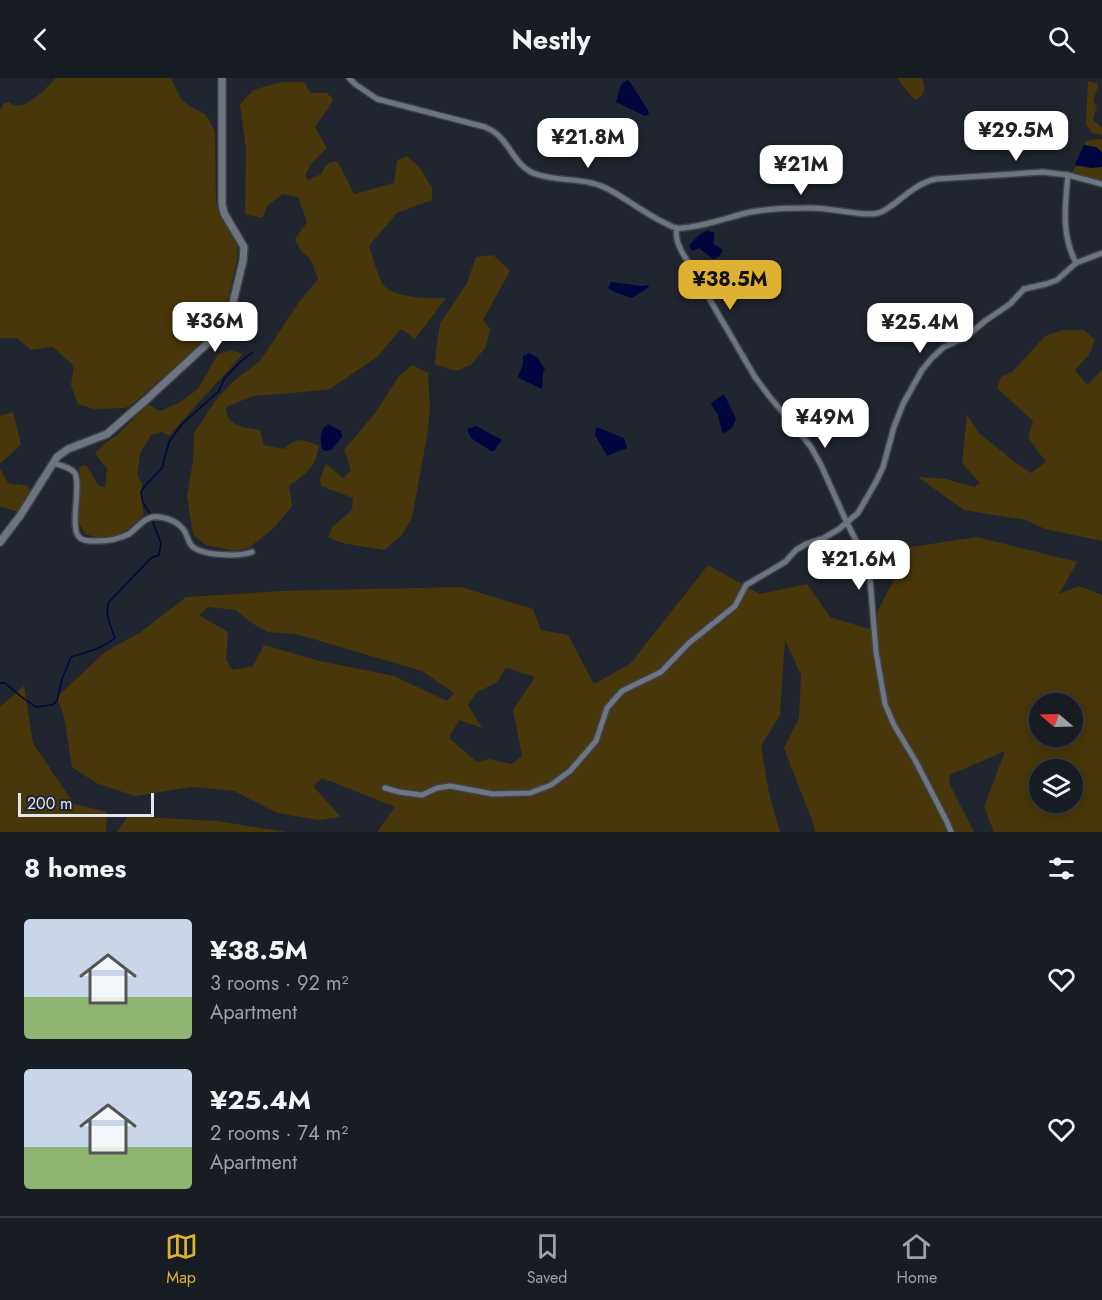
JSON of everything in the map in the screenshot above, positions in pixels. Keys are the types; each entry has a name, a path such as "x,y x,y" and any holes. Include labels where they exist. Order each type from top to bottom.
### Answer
{"street":[{"path":"0,542 20,516 57,457 68,449 107,434 222,330 229,320 243,261 244,247 224,213 222,204 222,78"},
{"path":"349,78 354,84 377,99 493,130 528,171 543,176 597,184 677,228 691,227 754,212 787,208 807,207 866,214 878,213 927,181 936,179 1043,172 1102,183"},
{"path":"1068,175 1065,206 1066,231 1069,250 1076,263"},
{"path":"677,228 678,244 682,252 755,377 811,447 864,556 870,579 876,652 885,704 951,832"},
{"path":"386,788 422,795 437,788 450,786 493,794 530,793 551,785 570,771 596,741 607,708 622,691 661,672 689,643 735,606 746,585 785,562 796,550 824,538 858,513 878,480 903,404 922,370 932,358 944,347 966,338 985,321 1010,304 1024,289 1057,280 1076,263 1102,253"},
{"path":"53,463 72,469 78,478 75,506 76,525 80,538 88,541 113,540 131,532 146,518 160,517 178,523 190,544 197,550 231,556 252,552"}],"shaded area":[{"path":"56,78 171,78 181,99 205,114 215,131 216,204 238,246 224,317 211,334 133,404 125,408 94,409 78,404 71,385 74,366 53,347 31,350 17,338 0,338 0,111 4,103 21,105 28,103"},
{"path":"898,78 921,78 924,87 921,96 916,100"},
{"path":"627,80 649,112 648,115 645,116 616,102 621,85"},
{"path":"1089,81 1098,84 1093,102 1097,106 1093,119 1102,128 1102,135 1092,133 1086,124"},
{"path":"281,82 304,82 311,93 327,93 333,99 315,127 327,148 312,163 305,175 308,180 321,174 329,163 338,162 354,194 394,183 397,161 407,156 420,168 432,188 432,200 397,213 369,246 381,280 390,291 414,297 446,298 415,339 401,329 377,357 330,389 253,396 226,407 232,422 242,427 260,430 264,445 284,449 293,442 301,440 319,446 312,466 289,486 292,506 274,528 250,547 234,551 205,545 193,534 187,496 193,461 194,433 218,397 235,380 260,361 299,302 318,279 310,258 301,251 295,239 307,222 298,197 283,194 268,205 262,218 245,214 246,150 240,104 253,90"},
{"path":"1102,139 1102,182 1072,174 1074,168 1081,164 1087,154 1085,142"},
{"path":"1084,145 1096,147 1102,152 1102,167 1091,168 1075,165"},
{"path":"708,230 714,233 714,244 723,250 719,257 713,259 699,248 692,251 689,245 700,234"},
{"path":"493,255 510,271 483,320 490,329 486,347 471,365 456,371 435,364 440,324 467,283 476,257"},
{"path":"611,282 648,285 649,287 632,298 608,288"},
{"path":"1063,330 1084,330 1095,340 1089,355 1075,370 1087,385 1102,370 1102,541 1045,529 1026,520 964,510 918,477 946,479 974,487 980,483 962,463 967,415 979,433 1031,473 1046,462 1028,438 1033,421 997,388 1001,377 1013,371 1045,336"},
{"path":"231,350 243,354 169,436 162,432 151,435 140,454 137,475 142,483 141,497 144,514 131,527 118,535 94,537 85,534 78,521 81,481 79,467 86,465 99,486 105,487 107,469 95,453 148,404 160,411 179,403 198,389 218,354"},
{"path":"529,353 537,357 545,369 542,389 518,376 523,365 523,356"},
{"path":"412,365 428,373 430,407 412,518 401,536 384,550 342,543 328,537 332,527 352,510 353,498 321,486 320,479 326,464 343,478 351,470 344,450 376,412 399,376"},
{"path":"724,394 736,419 732,428 724,433 711,403"},
{"path":"13,412 21,444 0,464 0,416"},
{"path":"328,424 341,431 342,437 331,450 326,451 322,449 321,435"},
{"path":"476,426 502,440 494,451 471,438 467,429"},
{"path":"596,427 624,438 627,448 607,456 595,435"},
{"path":"0,468 8,483 27,486 32,495 17,512 0,507"},
{"path":"977,537 1077,562 1059,594 1079,586 1102,595 1102,832 994,832 984,807 1005,751 950,775 949,783 974,832 815,832 784,748 799,718 801,675 785,640 780,715 761,746 769,793 780,832 377,832 395,807 322,778 313,786 341,817 318,820 277,813 234,791 192,787 135,796 96,783 72,767 64,717 57,697 105,652 141,632 186,597 282,591 461,587 533,609 541,630 568,635 594,684 630,664 708,565 760,594 807,584 830,617 869,629 895,577 891,550","holes":["208,607 236,610 250,622 268,632 296,634 422,671 454,693 447,701 394,676 320,661 264,645 253,666 233,670 226,660 228,632 199,615","506,668 535,677 513,710 522,756 512,764 489,759 477,762 449,738 459,720 482,728 468,705 476,693 497,682"]},
{"path":"24,686 33,743 74,804 107,812 106,832 0,832 0,707"},
{"path":"128,816 217,821 287,832 117,832"}],"waterway":[{"path":"151,515 143,503 141,492 162,468 169,442 182,424 219,391 224,379 253,352"},
{"path":"0,683 5,683 36,707 52,705 57,701 62,679 71,657 100,648 115,638 108,616 109,602 151,558 159,555 161,543 152,520"}]}
